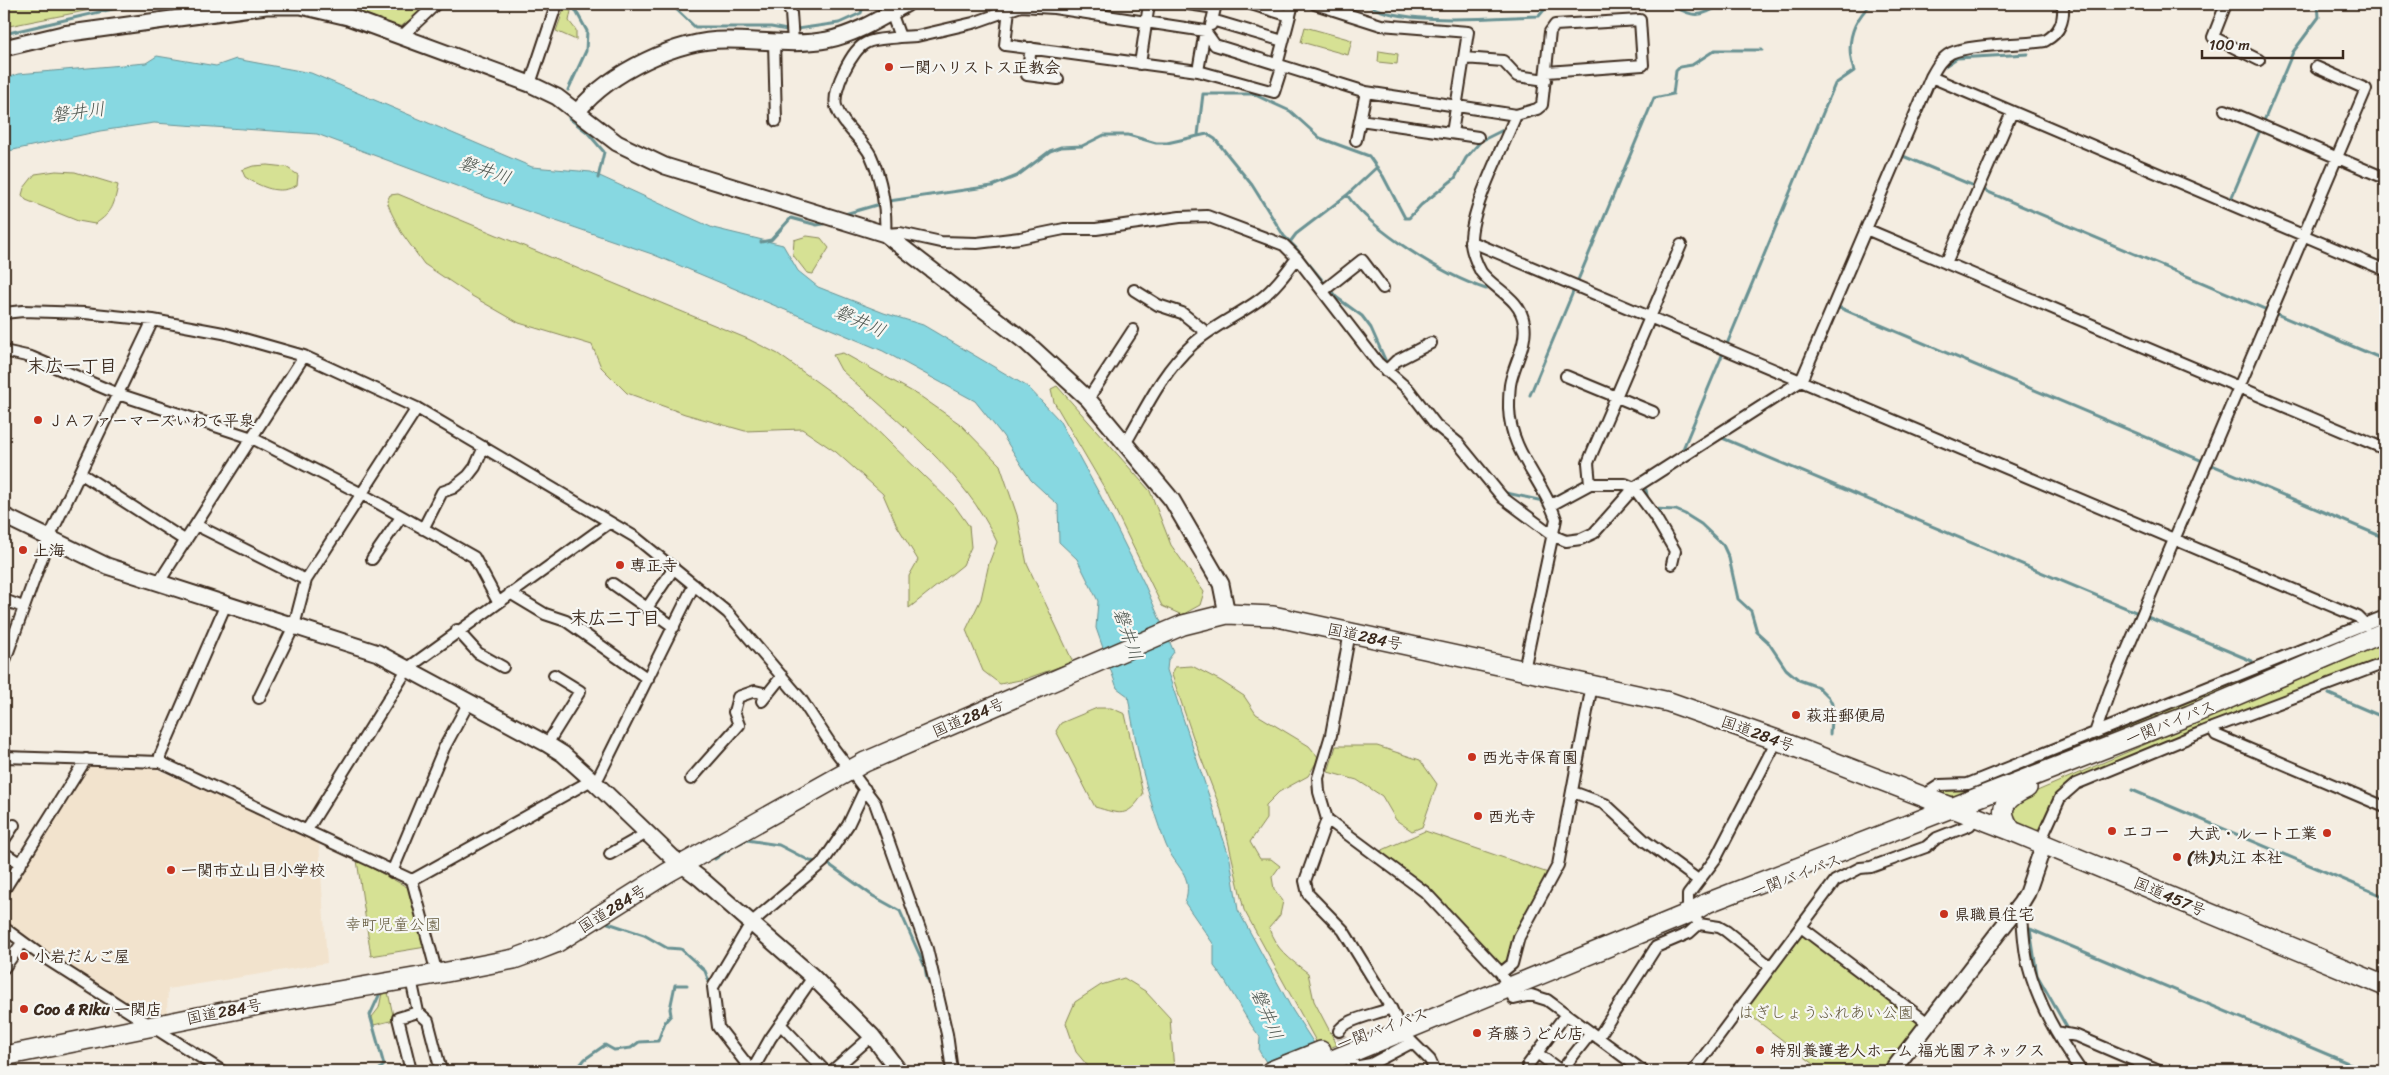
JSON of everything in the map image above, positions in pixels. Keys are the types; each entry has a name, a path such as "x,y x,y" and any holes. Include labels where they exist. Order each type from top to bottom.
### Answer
{"highway":[{"name":"国道284号","path":"4,1056 148,1025 514,959 556,943 683,866 857,766 1182,625 1227,614 1273,616 1669,702 1777,740 1954,808"},
{"name":"一関バイパス","path":"1270,1071 1343,1048 1400,1026 1467,1006 1505,980 1695,918 1710,910 1927,824 1954,808 2190,715 2385,632"},
{"path":"2012,831 2005,821 2003,809 2009,798 2016,793 2149,736 2190,715"},
{"name":"国道457号","path":"1954,808 2385,986"},
{"name":"一関バイパス","path":"1306,1071 1343,1048"}],"street":[{"path":"401,37 436,4"},
{"path":"530,84 556,6 550,4"},
{"path":"786,4 791,13 793,42"},
{"path":"578,112 589,98 602,88 644,62 687,44 721,40 793,42 826,40 859,30 889,8 906,4"},
{"path":"1140,64 1149,4"},
{"path":"1188,4 1216,6 1198,72"},
{"path":"1251,4 1290,16"},
{"path":"1009,9 1005,45 1198,72 1274,92 1293,4"},
{"path":"1315,4 1381,25 1468,32 1452,133"},
{"path":"885,234 900,233 941,242 976,243 1020,238 1064,229 1096,229 1180,217 1207,216 1284,245 1297,258 1378,363 1409,390 1436,425 1458,443 1503,498 1554,536 1566,541 1581,539 1594,533 1634,488 1801,381 1938,64 1952,53 1967,49 2024,44 2052,37 2062,23 2063,4"},
{"path":"2226,4 2213,37 2259,60"},
{"path":"4,48 63,34 266,6 288,5 314,9 348,18 530,84 551,94 578,112 617,143 665,166 885,234 1027,343 1088,399 1172,500 1221,584 1227,614"},
{"path":"885,234 886,222 879,176 870,153 849,129 836,105 836,91 840,80 861,46 866,43 917,36 973,23 1021,6 1055,6 1207,34 1215,45 1366,92 1516,115 1537,109 1542,104 1546,76 1550,32 1555,25 1640,20 1643,65 1546,76 1517,76 1503,61 1464,58"},
{"path":"889,8 900,37"},
{"path":"1212,20 1284,41"},
{"path":"774,41 776,121"},
{"path":"1031,48 1027,75 1058,79"},
{"path":"2095,733 2110,690 2176,539 2366,88 2316,68"},
{"path":"1931,77 2385,270"},
{"path":"1356,140 1366,92"},
{"path":"2225,110 2385,178"},
{"path":"1946,263 2012,112"},
{"path":"1516,115 1476,212 1470,241 1480,270 1496,287 1517,303 1524,323 1523,342 1510,386 1511,430 1520,453 1552,505 1556,519 1554,536 1524,670"},
{"path":"1360,120 1478,137"},
{"path":"1866,229 2385,449"},
{"path":"1470,241 2176,539 2358,617 2366,625"},
{"path":"1590,484 1588,463 1648,316 1681,245"},
{"path":"1125,444 1172,366 1192,345 1207,333 1259,300 1283,278 1297,258"},
{"path":"1323,291 1362,260 1383,288"},
{"path":"1134,290 1158,305 1182,313 1207,333"},
{"path":"4,313 85,313 153,320 223,333 304,356 417,408 609,523 635,536 728,614 857,766 865,789 875,803 891,845 926,949 947,1034 952,1071"},
{"path":"4,663 23,607 50,538 153,320"},
{"path":"1088,399 1133,330"},
{"path":"1386,370 1396,361 1431,343"},
{"path":"4,351 31,357 118,394 252,438 362,494 474,557 498,602"},
{"path":"159,582 304,356"},
{"path":"1566,376 1653,412"},
{"path":"259,698 294,626 306,580 417,408"},
{"path":"423,529 442,492 453,488 468,476 475,468 484,447"},
{"path":"80,473 186,541"},
{"path":"1552,505 1590,484 1625,484 1634,488 1654,515 1674,551 1672,564"},
{"path":"4,516 107,566 378,653 547,744 563,754 683,866 813,976 872,1036 899,1071"},
{"path":"372,559 401,517"},
{"path":"307,830 408,668 457,630 609,523"},
{"path":"196,525 306,580"},
{"path":"647,608 674,568"},
{"path":"613,584 674,627"},
{"path":"412,880 599,776 694,585"},
{"path":"510,593 545,614 566,621 648,679"},
{"path":"4,600 23,607"},
{"path":"160,762 160,756 226,604"},
{"path":"1923,796 1940,785 1968,784 2385,616"},
{"path":"457,630 478,653 503,667"},
{"path":"1350,632 1331,735 1318,778 1319,792 1327,819 1305,880 1308,894 1343,930 1400,1026 1430,1060 1435,1071"},
{"path":"1899,1069 1928,1023 2021,903 2027,893 2042,843 2060,798 2076,784 2212,728 2385,664"},
{"path":"547,744 580,691 554,675"},
{"path":"691,779 739,725 734,712 738,697 755,691 765,698 782,676"},
{"path":"1505,980 1512,964 1519,937 1558,865 1592,685"},
{"path":"392,872 444,748 469,702"},
{"path":"2212,728 2216,735 2385,807"},
{"path":"1771,967 1726,931 1695,918 1688,906 1688,895 1716,858 1777,740"},
{"path":"4,756 160,762 412,880"},
{"path":"4,890 86,759"},
{"path":"813,976 780,1024 752,1071 718,1027 713,987 751,923 823,862 848,826 865,789"},
{"path":"1573,792 1605,804 1645,841 1698,880"},
{"path":"1693,1071 1835,881 1860,868 1871,867 1926,847 1937,838 1970,825 1974,816"},
{"path":"1327,819 1425,892 1505,980 1514,998 1540,996 1643,1071"},
{"path":"4,840 14,825"},
{"path":"610,854 647,833"},
{"path":"4,853 21,864"},
{"path":"412,880 437,974"},
{"path":"2021,903 2028,963 2040,1003 2081,1071"},
{"path":"1537,1053 1561,1071 1595,1035 1656,947 1689,933 1695,918"},
{"path":"1801,927 1928,1023"},
{"path":"4,928 22,943 222,1071"},
{"path":"4,968 22,943"},
{"path":"411,979 418,1012 428,1021 441,1071"},
{"path":"410,1071 398,1018 418,1012"},
{"path":"1528,1066 1566,1014"},
{"path":"1343,1048 1341,1027 1352,1021 1400,1026"},
{"path":"780,1024 825,1071"},
{"path":"2056,1032 2077,1036 2160,1071"},
{"path":"832,1071 872,1036"}],"shaded area":[{"name":"一関市立山目小学校","path":"88,765 152,767 319,843 327,963 168,989 167,1012 147,1016 38,945 4,919 4,897"}],"green space":[{"path":"4,4 120,4 4,27"},
{"path":"347,4 431,4 399,28"},
{"path":"564,9 571,11 569,21 576,30 576,40 556,31"},
{"path":"1305,27 1352,40 1348,55 1301,42"},
{"path":"1379,51 1398,54 1397,64 1378,62"},
{"path":"253,166 286,167 298,175 297,185 284,190 271,189 245,177 242,170"},
{"path":"56,171 75,172 118,185 114,203 106,216 95,224 78,221 26,200 22,195 24,188 35,174"},
{"path":"398,194 748,339 778,354 856,410 954,505 969,526 971,547 963,565 909,608 909,576 918,560 896,524 883,494 836,452 802,429 745,431 685,414 627,393 601,367 592,345 519,323 472,296 424,264 401,232 391,212 387,201 390,195"},
{"path":"807,236 821,238 829,248 813,274 807,273 793,255 794,240"},
{"path":"843,353 920,396 960,424 1000,465 1017,515 1027,564 1073,662 1025,679 1000,684 983,671 966,630 981,599 989,563 997,542 984,517 949,470 906,428 841,370 833,355"},
{"path":"1057,386 1150,491 1171,545 1204,592 1200,605 1182,615 1162,606 1105,489 1054,402 1051,389"},
{"path":"2385,620 2385,625 2188,709 1965,796 1942,796 1940,793 1942,790 1966,789 2297,658"},
{"path":"2385,641 2385,658 2334,676 2084,775 2065,788 2040,829 2034,832 2013,823 2011,805 2014,801"},
{"path":"1192,666 1244,696 1256,714 1309,746 1319,758 1308,776 1279,792 1266,805 1266,819 1250,842 1260,859 1271,859 1280,866 1272,877 1274,889 1283,901 1280,915 1269,928 1279,948 1308,973 1314,1001 1337,1045 1327,1049 1318,1045 1244,910 1221,810 1172,675 1175,667"},
{"path":"1097,708 1111,708 1125,714 1143,794 1132,808 1122,813 1095,807 1056,731 1061,723"},
{"path":"1336,746 1377,746 1420,760 1437,784 1422,827 1412,831 1396,820 1382,796 1357,780 1328,772"},
{"path":"1425,831 1551,874 1522,920 1509,961 1502,967 1378,852"},
{"name":"幸町児童公園","path":"357,860 409,888 426,947 371,956"},
{"name":"はぎしょうふれあい公園","path":"1802,931 1923,1023 1886,1071 1823,1071 1743,1010"},
{"path":"1124,978 1145,991 1170,1018 1174,1071 1092,1071 1076,1052 1066,1023 1075,1002 1101,985"},
{"path":"388,992 394,1020 374,1025 372,1017 379,1008 382,993"}],"water":[{"name":"磐井川","path":"157,56 216,66 236,59 311,73 532,167 591,172 713,228 783,245 798,271 818,287 884,313 923,325 1028,387 1059,420 1100,495 1144,583 1174,652 1168,660 1167,670 1230,859 1238,910 1293,1011 1321,1054 1320,1071 1263,1071 1266,1062 1259,1051 1260,1037 1214,966 1214,945 1185,903 1187,893 1186,878 1166,845 1153,809 1139,753 1128,696 1117,688 1096,628 1098,601 1077,559 1059,542 1058,505 1031,480 1003,436 975,401 883,351 652,254 486,197 317,134 154,123 100,131 4,152 4,79 18,74 146,63"}],"waterway":[{"path":"4,34 134,4"},
{"path":"568,90 586,51 587,31 572,4"},
{"path":"666,4 676,9 695,27 771,27 787,30"},
{"path":"797,29 839,23 861,13 864,4"},
{"path":"1367,4 1382,11 1402,16 1450,19 1539,16 1549,4"},
{"path":"1668,4 1695,15 1707,12 1722,4"},
{"path":"1727,344 1835,84 1854,71 1850,52 1852,34 1859,18 1871,4"},
{"path":"2231,199 2293,52 2319,17 2318,4"},
{"path":"1530,395 1654,98 1673,94 1676,71 1680,67 1692,65 1715,50 1762,50"},
{"path":"1945,66 1957,58 2028,54"},
{"path":"1198,135 1203,94 1253,94 1290,111 1320,138 1369,156 1383,176 1405,218 1409,218 1421,205 1455,178 1466,158 1481,141 1503,130"},
{"path":"569,114 569,118 587,132 604,152 598,178"},
{"path":"889,201 992,186 1017,176 1050,151 1061,147 1082,146 1104,135 1128,135 1156,143 1167,143 1207,134 1215,139 1252,185 1284,236 1336,297 1362,316 1371,328 1387,364 1417,393"},
{"path":"1903,156 2385,360"},
{"path":"1290,242 1296,234 1347,195 1377,167"},
{"path":"1347,195 1373,223 1410,250 1430,263 1486,289"},
{"path":"845,214 880,204"},
{"path":"761,242 771,240 791,218 817,225 829,223"},
{"path":"1809,375 1866,242"},
{"path":"1838,307 2385,538"},
{"path":"1680,456 1723,353"},
{"path":"1720,437 2252,661"},
{"path":"1613,479 1625,479 1634,482"},
{"path":"1552,498 1586,480"},
{"path":"1645,486 1643,487 1646,490 1648,500"},
{"path":"1502,492 1543,501"},
{"path":"1653,509 1676,510 1685,514 1701,524 1723,545 1729,558 1738,599 1751,611 1757,632 1768,642 1786,669 1799,680 1818,687 1829,698 1832,704 1830,734"},
{"path":"2329,694 2385,718"},
{"path":"2132,790 2385,897"},
{"path":"715,859 733,846 747,840 779,845 810,861 827,863 873,896 900,911 925,967 927,979"},
{"path":"608,923 644,935 667,948 681,949 705,971 710,984"},
{"path":"2069,1031 2037,975 2030,929 2367,1071"},
{"path":"575,1071 585,1059 605,1045 614,1050 631,1048 639,1042 658,1041 665,1022 671,1015 670,1009 675,985 687,985"},
{"path":"378,1071 384,1065 370,1015 381,991"}],"tunnel":[{"path":"1339,1031 1349,1056"}],"place":[{"name":"一関ハリストス正教会","path":"889,67"},
{"name":"ＪＡファーマーズいわて平泉","path":"38,420"},
{"name":"上海","path":"23,550"},
{"name":"専正寺","path":"620,565"},
{"name":"萩荘郵便局","path":"1796,715"},
{"name":"西光寺保育園","path":"1472,757"},
{"name":"西光寺","path":"1478,816"},
{"name":"エコー","path":"2112,831"},
{"name":"大武・ルート工業","path":"2327,833"},
{"name":"(株)丸江 本社","path":"2177,857"},
{"name":"一関市立山目小学校","path":"171,870"},
{"name":"県職員住宅","path":"1944,914"},
{"name":"小岩だんご屋","path":"24,956"},
{"name":"Coo & Riku 一関店","path":"24,1009"},
{"name":"斉藤うどん店","path":"1477,1033"},
{"name":"特別養護老人ホーム 福光園アネックス","path":"1760,1050"}],"district":[{"name":"末広一丁目","path":"72,366"},
{"name":"末広二丁目","path":"615,618"}]}
